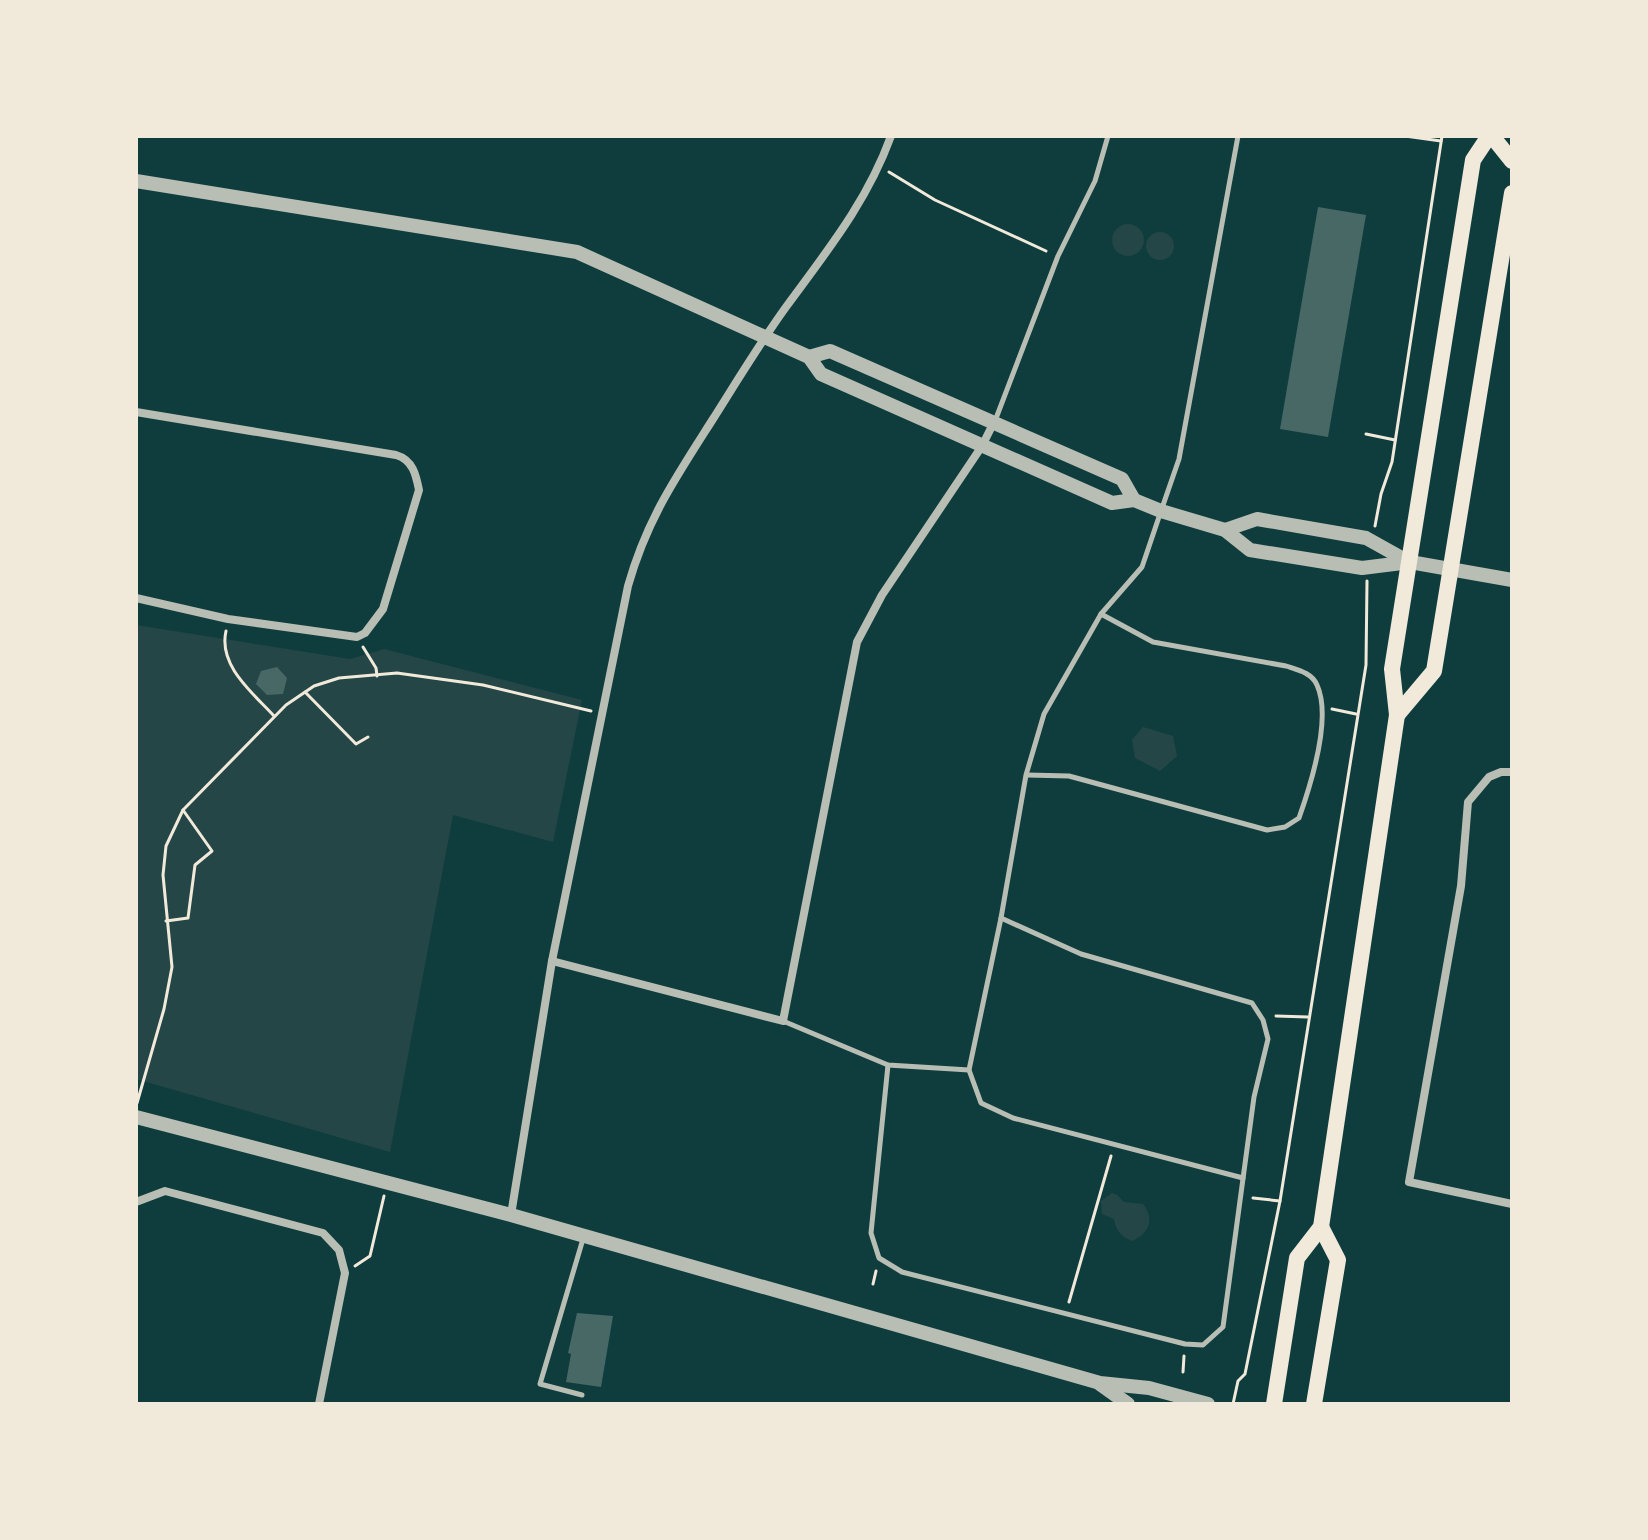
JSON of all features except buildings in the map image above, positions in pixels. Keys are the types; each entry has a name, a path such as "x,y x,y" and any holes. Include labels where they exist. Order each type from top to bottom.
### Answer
{"main road":[{"path":"1274,1404 1297,1258 1321,1227 1397,715 1392,669 1473,160 1490,136 1512,161"},
{"path":"1397,715 1434,671 1512,193"},
{"path":"1314,1404 1338,1260 1321,1227"}],"street":[{"path":"511,1215 552,961 628,586 638,551 651,520 765,337 856,211 891,136"},
{"path":"136,181 577,252 809,357 821,374 1112,503 1134,500 1225,530 1250,550 1362,568 1410,562 1512,580"},
{"path":"809,357 830,351 994,422 1122,479 1134,500"},
{"path":"136,412 389,453 409,462 416,474 419,490 383,609 365,633 357,637 228,619 136,598"},
{"path":"552,961 783,1021 857,642 882,595 982,446 994,422"},
{"path":"1225,530 1257,519 1366,538 1410,562"},
{"path":"1512,772 1489,777 1468,802 1461,886 1409,1182 1512,1204"},
{"path":"136,1117 511,1215 1100,1383 1149,1388 1208,1404"},
{"path":"136,1202 165,1191 323,1233 339,1250 345,1273 319,1404"},
{"path":"1100,1383 1128,1404"}],"lane":[{"path":"994,422 1058,256 1095,181 1108,136"},
{"path":"1238,136 1179,459 1142,567 1101,614 1044,714 1026,775 1001,918 969,1070 981,1103 1013,1118 1243,1178"},
{"path":"1026,775 1069,776 1267,830 1285,827 1299,818 1309,788 1323,712 1316,682 1304,672 1286,666 1153,642 1101,614"},
{"path":"888,1065 871,1233 879,1258 902,1272 1185,1344 1203,1345 1223,1327 1254,1097 1268,1039 1263,1020 1252,1003 1081,954 1001,918"},
{"path":"783,1021 888,1065 969,1070"},
{"path":"582,1395 540,1384 584,1238"}],"path":[{"path":"1376,519 1392,462 1441,138 1405,136"},
{"path":"879,166 935,200 1058,256"},
{"path":"1366,434 1395,440"},
{"path":"1233,1404 1238,1381 1245,1374 1280,1201 1368,648 1365,590"},
{"path":"228,619 224,638 229,661 238,676 274,716"},
{"path":"357,637 376,668 377,676"},
{"path":"136,1108 164,1009 172,967 163,875 166,846 183,810 274,716 305,692 339,678 397,673 483,685 602,714"},
{"path":"305,692 356,744 368,737"},
{"path":"1332,709 1358,714"},
{"path":"166,921 188,918 195,865 212,851 183,810"},
{"path":"1276,1016 1309,1017"},
{"path":"1065,1314 1114,1144"},
{"path":"345,1273 370,1256 387,1183"},
{"path":"1253,1198 1280,1201"},
{"path":"873,1284 876,1271"},
{"path":"1183,1372 1185,1344"}],"shaded area":[{"path":"1128,224 1139,229 1144,240 1139,251 1128,256 1117,251 1112,240 1117,229"},
{"path":"1160,232 1170,236 1174,246 1170,256 1160,260 1150,256 1146,246 1150,236"},
{"path":"136,625 350,659 384,649 582,700 553,842 453,815 390,1152 136,1079"},
{"path":"1143,727 1173,736 1177,756 1160,771 1135,758 1132,740"},
{"path":"1112,1193 1124,1202 1143,1204 1147,1210 1148,1226 1143,1234 1132,1241 1120,1233 1114,1219 1102,1214 1101,1201"}]}
